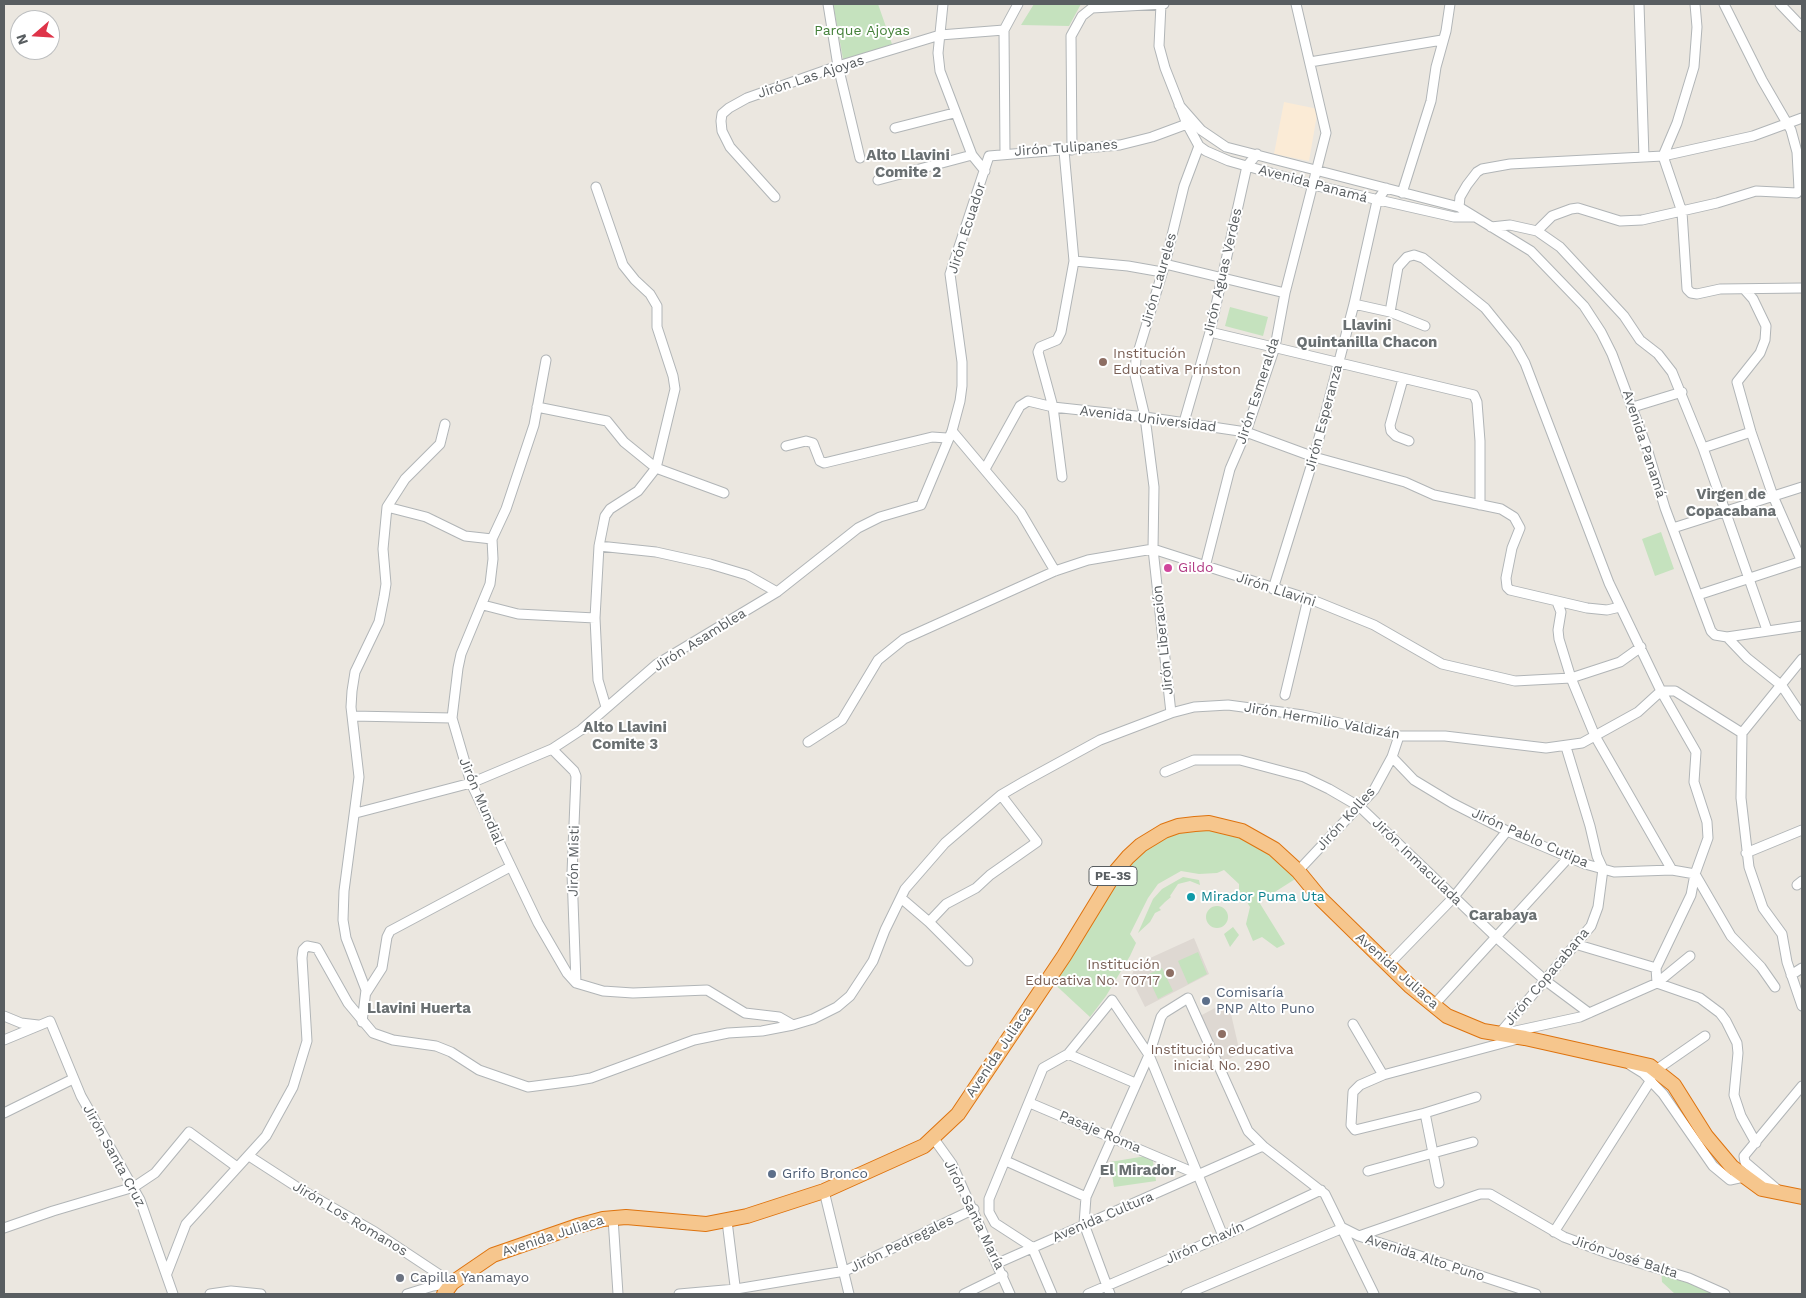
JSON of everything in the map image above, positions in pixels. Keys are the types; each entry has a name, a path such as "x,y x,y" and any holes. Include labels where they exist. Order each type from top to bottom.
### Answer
{"highway":[{"name":"Avenida Juliaca","path":"448,1289 503,1251 577,1226 613,1218 661,1218 706,1224 727,1221 784,1206 824,1191 912,1152 934,1139 958,1114 1064,956 1116,871 1141,844 1164,831 1178,826 1209,823 1242,832 1264,842 1298,871 1321,899 1433,1006 1465,1024 1499,1034 1640,1063 1653,1075 1674,1085 1717,1151 1744,1176 1762,1189 1802,1197"}],"street":[{"path":"828,4 838,66 860,158"},
{"name":"Jirón Ecuador","path":"926,495 949,434 962,386 962,362 950,274 985,171 972,155 954,113 940,71 938,53 943,4"},
{"path":"1005,153 1004,30 1018,4"},
{"path":"1062,477 1053,408 1038,352 1040,347 1057,340 1062,332 1074,261 1068,150 1071,36 1082,16 1092,6 1162,4"},
{"name":"Avenida Panamá","path":"1162,4 1159,46 1178,105 1199,146 1228,161 1313,185 1454,217 1475,217"},
{"name":"Jirón Esmeralda","path":"1205,567 1230,469 1246,432 1274,348 1285,293 1326,133 1299,4"},
{"path":"1402,193 1431,101 1450,4"},
{"path":"1639,4 1644,157"},
{"path":"1695,4 1697,27 1694,67 1677,123 1663,156 1682,212 1687,289 1691,293 1697,294 1720,290 1745,290 1776,286 1802,288"},
{"path":"1537,231 1552,216 1571,208 1578,208 1620,221 1642,220 1682,212 1756,191 1797,193 1799,190 1797,152 1788,123 1762,80 1724,4"},
{"path":"1780,4 1802,27"},
{"name":"Jirón Las Ajoyas","path":"775,197 733,154 722,131 722,114 729,108 747,98 838,66 940,35 1004,30"},
{"path":"1310,62 1442,40"},
{"name":"Avenida Panamá","path":"1178,105 1201,130 1226,147 1317,172 1459,207 1531,251 1584,306 1601,332 1612,354 1673,528 1712,631 1715,635 1727,637 1747,658 1782,686 1802,716"},
{"path":"895,128 954,113"},
{"path":"1459,207 1460,197 1467,185 1482,168 1510,164 1663,156 1753,136 1802,118"},
{"name":"Jirón Tulipanes","path":"985,171 989,156 1005,153 1120,145 1152,137 1187,124"},
{"name":"Jirón Laureles","path":"1145,417 1136,375 1136,359 1164,268 1184,186 1199,146"},
{"name":"Jirón Aguas Verdes","path":"1184,422 1224,277 1247,166 1257,154"},
{"path":"878,180 972,155"},
{"path":"596,188 623,265 650,294 657,306 657,327 673,376 673,402 656,468 638,491 606,512 599,546 595,618 598,680 606,707"},
{"name":"Jirón Esperanza","path":"1273,589 1314,457 1354,304 1377,200 1386,188"},
{"path":"1490,227 1510,225 1537,231 1570,255 1624,316 1640,340 1658,354 1672,372 1704,448 1767,630"},
{"path":"1390,312 1398,267 1407,257 1414,255 1430,263 1485,308 1515,345 1534,384 1596,554 1661,691 1697,756 1694,782 1708,831 1695,874 1691,895 1656,968 1657,983"},
{"path":"1074,261 1164,268 1224,277 1285,293"},
{"path":"1698,595 1802,561 1774,496 1751,432 1737,382 1760,353 1765,340 1766,326 1753,299 1745,290"},
{"path":"1354,304 1390,312 1425,326"},
{"path":"1210,332 1474,395 1477,402 1480,505"},
{"name":"Jirón Mundial","path":"546,360 534,425 511,493 492,539 492,572 483,605 461,654 452,718 471,783 510,867 542,930 567,973 576,983"},
{"path":"1403,379 1390,425 1391,431 1396,436 1409,441"},
{"path":"1632,408 1682,392"},
{"name":"Avenida Universidad","path":"985,469 1020,406 1028,401 1053,408 1145,417 1246,432 1314,457 1405,482 1434,495 1508,512 1514,517 1520,528 1512,548 1506,578 1507,586 1514,592 1557,602"},
{"path":"537,407 606,421 624,442 656,468 724,493"},
{"name":"Jirón Liberación","path":"1145,417 1154,487 1153,549 1171,713"},
{"path":"366,993 346,938 344,920 344,891 356,812 359,777 350,707 355,672 379,622 384,597 386,584 383,549 387,507 405,479 440,444 445,424"},
{"path":"1704,448 1751,432"},
{"path":"786,446 806,442 813,443 820,461 824,463 949,434 985,469 1021,513 1056,570"},
{"path":"1673,528 1802,487"},
{"name":"Jirón Asamblea","path":"356,812 471,783 552,749 581,730 658,664 687,644 777,592 858,528 880,516 918,507 926,495"},
{"path":"387,507 426,517 465,536 492,539"},
{"path":"599,546 656,552 710,564 747,575 777,592"},
{"name":"Jirón Llavini","path":"808,742 842,720 858,697 878,660 904,639 1056,570 1088,560 1153,549 1308,599 1374,625 1442,664 1515,681 1571,678 1620,662 1640,647"},
{"path":"1285,695 1308,599"},
{"path":"1557,602 1599,610 1612,610 1620,607"},
{"path":"1557,602 1561,612 1558,630 1559,639 1571,678 1595,736 1672,870"},
{"path":"483,605 518,614 595,618"},
{"path":"1727,637 1802,626"},
{"path":"1802,659 1742,733 1741,798 1746,853 1763,908 1782,934 1791,975 1802,1006"},
{"path":"1661,691 1675,691 1742,733"},
{"name":"Jirón Hermilio Valdizán","path":"167,1273 186,1224 266,1136 286,1103 305,1053 307,1029 302,958 303,950 307,946 317,948 339,990 362,1022 373,1033 384,1037 436,1046 451,1052 479,1070 528,1087 591,1078 694,1040 728,1033 762,1031 793,1025 813,1019 829,1011 850,996 873,962 885,930 905,889 945,843 1001,795 1100,740 1171,713 1194,707 1228,705 1303,715 1399,736 1445,736 1546,748 1566,747 1582,743 1638,712 1661,691"},
{"path":"352,716 452,718"},
{"name":"Jirón Kolles","path":"1298,871 1374,790 1392,758 1399,736"},
{"name":"Jirón Copacabana","path":"1499,1034 1546,981 1595,917 1603,869 1597,856 1566,747"},
{"name":"Jirón Misti","path":"552,749 574,771 576,776 572,873 576,983"},
{"name":"Jirón Pablo Cutipa","path":"1392,758 1414,780 1507,831 1569,857 1603,869 1625,873 1672,870 1695,874"},
{"name":"Jirón Inmaculada","path":"1165,772 1194,760 1240,760 1304,777 1329,789 1360,807 1497,938 1546,981 1589,1013"},
{"path":"930,922 946,904 976,888 983,880 1037,842 1001,795"},
{"path":"1746,853 1802,830"},
{"path":"1388,965 1453,898 1507,831"},
{"path":"1433,1006 1569,857"},
{"path":"362,1022 362,1005 366,993 382,968 386,954 387,937 390,931 510,867"},
{"path":"1695,874 1731,936 1761,966 1775,987"},
{"path":"901,898 930,922 968,961"},
{"path":"1575,944 1656,968"},
{"path":"1499,1034 1550,1025 1589,1013 1657,983 1690,956"},
{"path":"1791,975 1802,968"},
{"path":"576,983 603,990 633,993 707,990 745,1013 778,1017 793,1025"},
{"path":"1657,983 1700,998 1720,1013 1726,1021 1737,1043 1738,1053 1734,1095 1741,1116 1756,1143"},
{"path":"1109,1290 1084,1224 1086,1197 1111,1136 1149,1055 1164,1013 1188,998 1248,1131 1263,1146 1321,1190 1343,1228 1374,1294"},
{"path":"1052,1294 1032,1247 995,1223 989,1212 989,1199 1043,1068 1068,1054 1112,1000 1149,1055 1197,1175 1224,1236"},
{"path":"4,1016 21,1023 38,1025"},
{"name":"Jirón Santa Cruz","path":"38,1025 50,1020 73,1079 134,1187 174,1294"},
{"path":"1353,1024 1383,1075"},
{"path":"4,1040 38,1025"},
{"path":"1554,1232 1653,1075 1705,1036"},
{"path":"1476,1097 1425,1113 1353,1129 1351,1125 1353,1092 1360,1085 1383,1075 1525,1038"},
{"path":"1068,1054 1135,1083"},
{"path":"4,1113 73,1079"},
{"path":"1781,1193 1745,1162 1744,1156 1802,1086"},
{"name":"Pasaje Roma","path":"1030,1103 1111,1136 1197,1175"},
{"path":"1425,1113 1439,1183"},
{"path":"4,1228 134,1187 155,1173 189,1132 237,1167"},
{"name":"Jirón Santa María","path":"934,1139 952,1164 974,1209 1010,1294"},
{"path":"1368,1172 1473,1142"},
{"name":"Avenida Cultura","path":"998,1263 1263,1146"},
{"name":"Jirón Los Romanos","path":"249,1156 300,1189 375,1232 448,1289"},
{"path":"1006,1161 1086,1197"},
{"name":"Jirón Chavín","path":"1088,1294 1109,1290 1321,1190"},
{"path":"824,1191 845,1271 849,1294"},
{"name":"Jirón José Balta","path":"1359,1236 1485,1194 1494,1196 1554,1232 1602,1251 1690,1278 1725,1294"},
{"name":"Jirón Pedregales","path":"679,1294 736,1292 845,1271 974,1209"},
{"path":"613,1218 618,1294"},
{"path":"727,1221 736,1292"},
{"path":"1186,1294 1343,1228"},
{"name":"Avenida Alto Puno","path":"1343,1228 1359,1236 1536,1294"},
{"path":"964,1294 1003,1275"},
{"path":"407,1294 448,1289"},
{"path":"210,1294 237,1292 261,1294"}],"shaded area":[{"path":"1284,102 1318,109 1309,161 1274,154"},
{"name":"Institución Educativa No. 70717","path":"1194,938 1209,974 1145,1007 1131,979 1134,968 1137,964"},
{"name":"Institución educativa inicial No. 290","path":"1228,1001 1240,1053 1222,1063 1200,1016"}],"green space":[{"name":"Parque Ajoyas","path":"833,4 878,4 893,47 844,64"},
{"path":"1034,4 1081,4 1069,26 1021,25"},
{"path":"1230,307 1268,317 1263,336 1225,326"},
{"path":"1661,532 1674,569 1655,576 1642,539"},
{"path":"1195,829 1215,829 1247,837 1300,876 1259,902 1285,944 1277,948 1262,937 1253,941 1246,924 1250,907 1239,890 1239,884 1224,870 1217,873 1199,874 1181,871 1158,884 1148,898 1130,934 1136,943 1130,956 1106,996 1090,1017 1048,978 1076,934 1139,852 1173,834"},
{"path":"1183,877 1199,880 1200,885 1190,881 1178,884 1171,897 1159,908 1161,910 1155,913 1150,922 1138,933 1153,899 1162,889"},
{"path":"1217,906 1225,909 1228,917 1225,925 1217,928 1209,925 1206,917 1209,909"},
{"path":"1233,927 1239,935 1230,947 1224,934"},
{"path":"1198,952 1207,974 1188,984 1178,961"},
{"path":"1162,968 1173,991 1158,999 1147,975"},
{"path":"1152,1155 1156,1181 1114,1187 1110,1162"},
{"path":"1661,1266 1728,1294 1675,1294 1662,1282"}],"place":[{"name":"Institución Educativa Prinston","path":"1103,362"},
{"name":"Gildo","path":"1168,568"},
{"name":"Mirador Puma Uta","path":"1191,897"},
{"name":"Institución Educativa No. 70717","path":"1170,973"},
{"name":"Comisaría PNP Alto Puno","path":"1206,1001"},
{"name":"Institución educativa inicial No. 290","path":"1222,1034"},
{"name":"Grifo Bronco","path":"772,1174"},
{"name":"Capilla Yanamayo","path":"400,1278"}],"district":[{"name":"Alto Llavini Comite 2","path":"908,164"},
{"name":"Llavini Quintanilla Chacon","path":"1367,334"},
{"name":"Virgen de Copacabana","path":"1731,504"},
{"name":"Alto Llavini Comite 3","path":"625,736"},
{"name":"Carabaya","path":"1503,916"},
{"name":"Llavini Huerta","path":"419,1009"},
{"name":"El Mirador","path":"1138,1171"}]}
